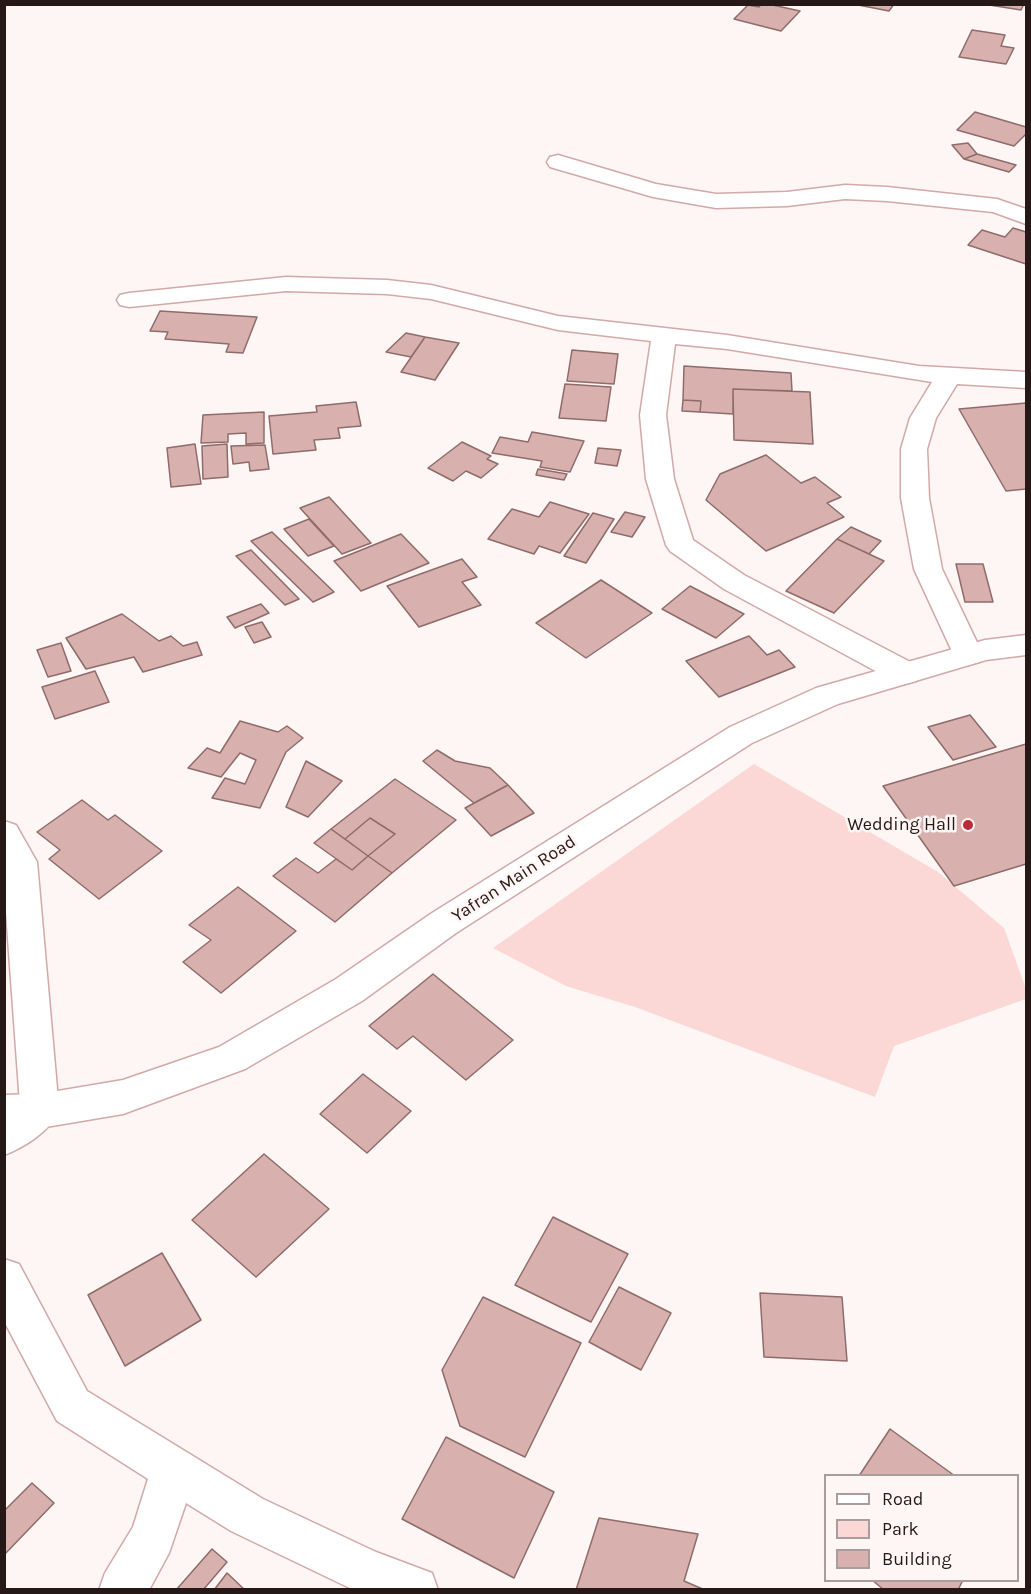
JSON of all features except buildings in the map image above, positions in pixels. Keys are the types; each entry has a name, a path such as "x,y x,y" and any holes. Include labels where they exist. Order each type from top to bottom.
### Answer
{"street":[{"path":"558,162 653,189 716,201 788,199 845,192 887,194 997,207 1026,217"},
{"path":"129,300 286,284 387,287 431,292 558,323 727,342 948,377 1026,380"},
{"path":"664,335 653,415 660,479 681,545 734,582 905,674"},
{"path":"948,377 923,418 914,449 915,498 928,568 968,655"},
{"name":"Yafran Main Road","path":"22,1112 123,1097 232,1058 349,990 444,923 741,735 827,696 968,655 1026,645"},
{"path":"4,834 20,862 22,1112 4,1138"},
{"path":"4,1278 72,1406 247,1515 366,1571 415,1590"},
{"path":"122,1590 153,1537 173,1469"}],"green space":[{"path":"754,764 938,872 1004,928 1026,989 1026,999 894,1046 875,1097 635,1007 566,986 493,948"}],"place":[{"name":"Wedding Hall","path":"968,825"}]}
